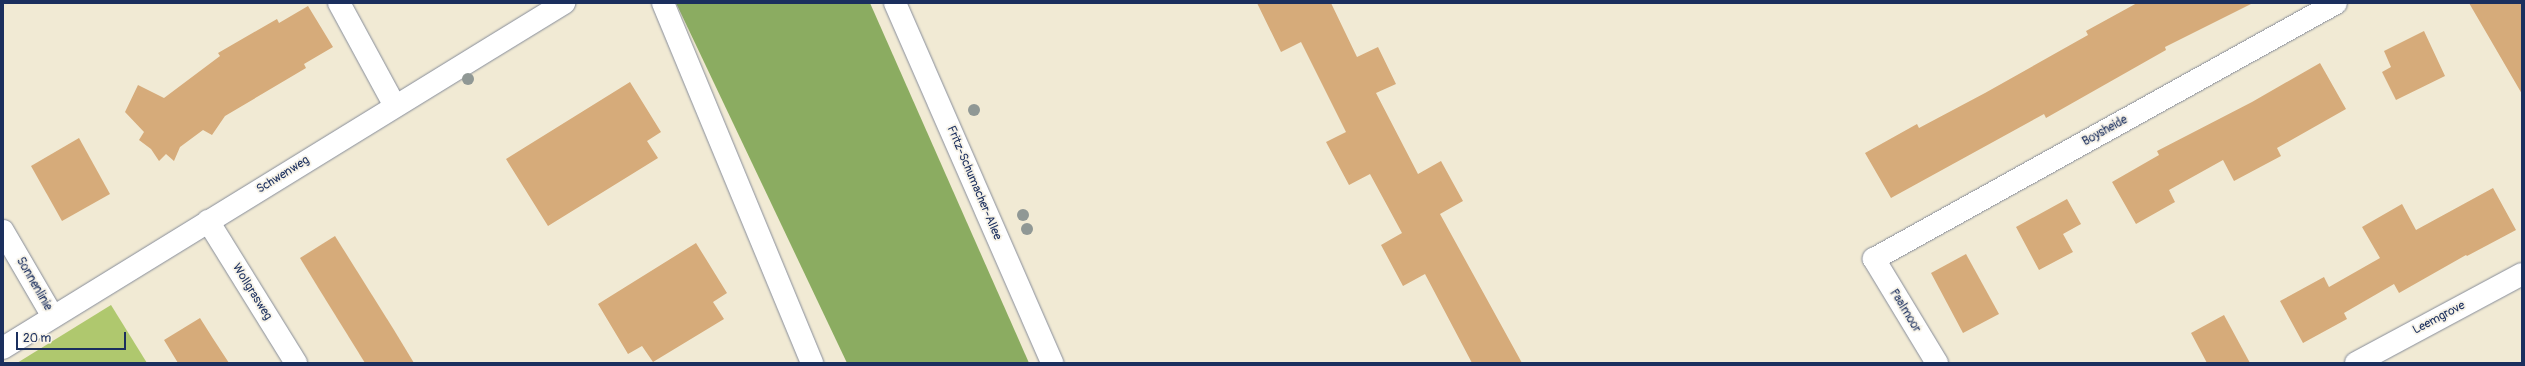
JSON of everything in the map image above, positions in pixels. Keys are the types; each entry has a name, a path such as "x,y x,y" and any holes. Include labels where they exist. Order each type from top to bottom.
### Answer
{"street":[{"path":"339,3 396,106"},
{"name":"Schwenweg","path":"3,348 564,3"},
{"path":"663,3 812,363"},
{"name":"Fritz-Schumacher-Allee","path":"895,3 1052,363"},
{"name":"Boysheide","path":"1874,259 2336,3"},
{"name":"Wollgrasweg","path":"208,221 296,363"},
{"name":"Sonnenlinie","path":"3,231 53,317"},
{"name":"Paalmoor","path":"1874,259 1937,363"},
{"name":"Leemgrove","path":"2356,363 2522,274"}],"green space":[{"path":"676,3 870,3 1029,363 847,363"},
{"path":"111,305 147,363 17,363"}],"building":[{"path":"1257,3 1331,3 1357,57 1378,47 1396,84 1376,93 1418,174 1441,161 1463,201 1440,214 1522,363 1472,363 1425,274 1403,286 1381,245 1402,233 1370,174 1349,185 1326,142 1346,132 1301,42 1281,52"},
{"path":"2137,3 2253,3 2165,47 2166,50 2046,118 2044,114 1891,198 1865,153 1917,124 1919,128 1985,93 2088,35 2086,31"},
{"path":"2469,3 2522,3 2522,94 2483,27"},
{"path":"308,6 333,47 304,64 306,68 225,116 212,135 203,130 180,147 174,161 166,154 159,161 151,149 139,140 144,132 125,112 138,85 164,98 220,56 218,53 277,19 279,23"},
{"path":"2424,31 2445,76 2396,100 2382,72 2391,67 2384,51"},
{"path":"2320,63 2346,109 2277,148 2281,156 2234,181 2223,160 2169,190 2175,202 2136,224 2112,182 2159,155 2157,151 2252,102"},
{"path":"630,82 661,132 647,141 658,158 548,226 506,159"},
{"path":"79,138 110,194 62,221 31,166"},
{"path":"2493,188 2516,230 2467,256 2466,255 2399,293 2394,284 2344,313 2347,319 2303,343 2280,301 2324,277 2329,287 2380,258 2362,227 2402,204 2416,230"},
{"path":"2067,199 2081,224 2063,234 2073,252 2039,270 2016,227"},
{"path":"335,236 414,363 365,363 300,258"},
{"path":"696,243 727,293 713,302 724,319 653,362 642,346 628,354 598,304"},
{"path":"1966,254 1999,314 1963,333 1931,273"},
{"path":"2224,315 2250,363 2207,363 2191,333"},
{"path":"200,318 229,363 178,363 164,340"}]}
